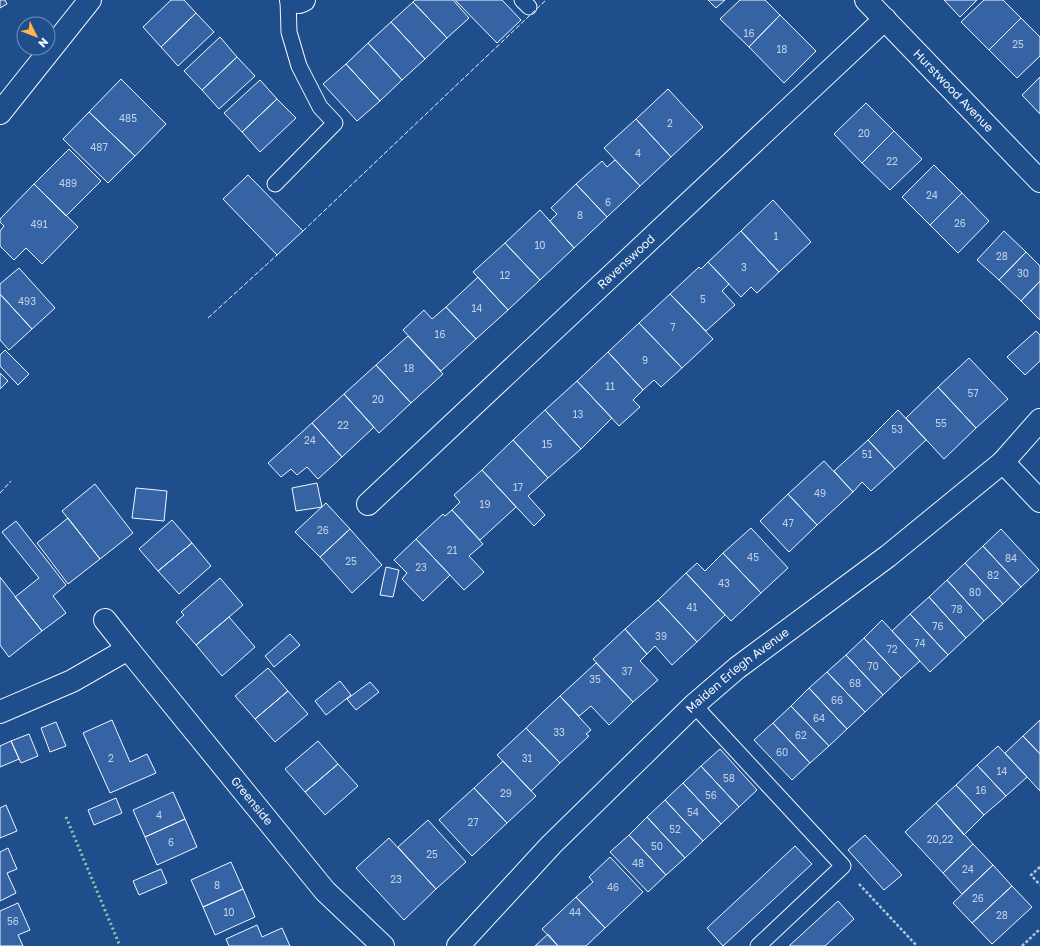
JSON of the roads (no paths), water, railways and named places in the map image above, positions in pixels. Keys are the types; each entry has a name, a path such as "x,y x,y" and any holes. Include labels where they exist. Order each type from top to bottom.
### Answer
{"street":[{"path":"0,113 90,0"},
{"path":"289,0 299,2 304,0"},
{"name":"Hurstwood Avenue","path":"866,0 1040,181"},
{"name":"Ravenswood","path":"368,504 884,19"},
{"name":"Maiden Erlegh Avenue","path":"458,946 550,845 694,705 738,668 888,556 1003,462 1040,420"},
{"path":"1003,462 1040,501"},
{"name":"Greenside","path":"105,620 325,891 383,946"},
{"path":"0,712 72,681 128,649"}],"lane":[{"path":"275,184 335,123 320,107 299,66 289,32 289,0"},
{"path":"694,705 843,866 758,946"}]}
